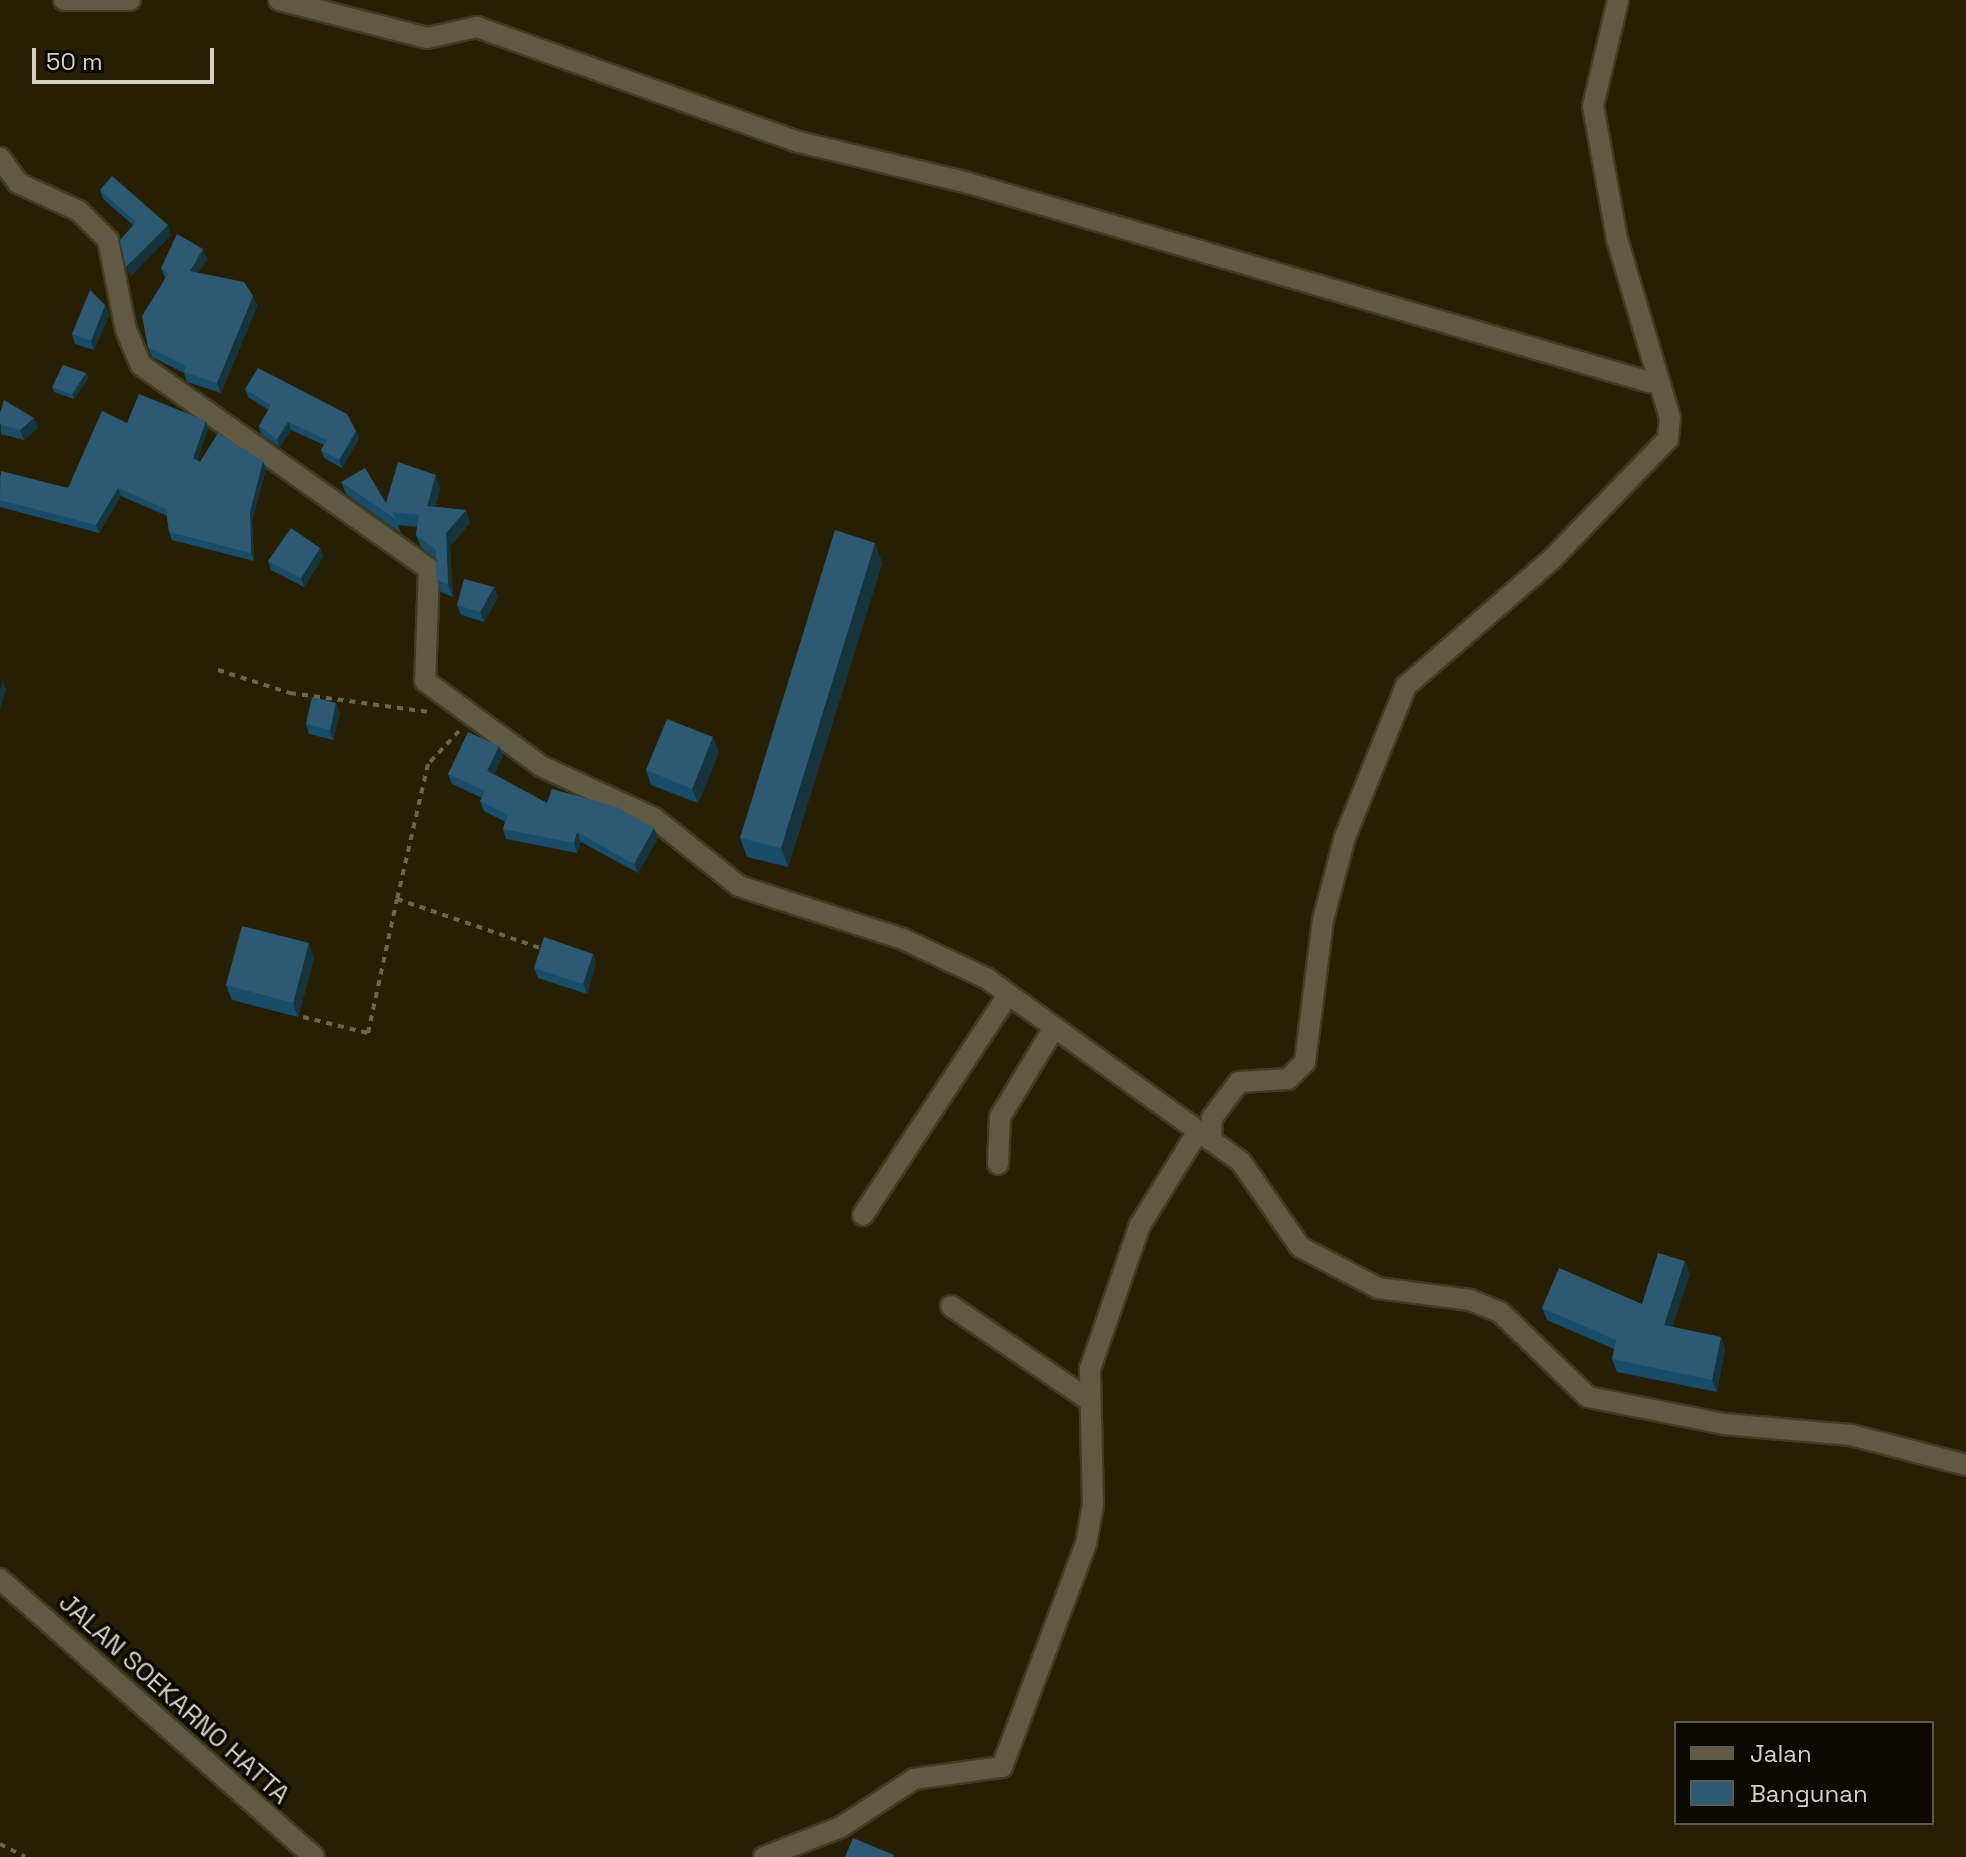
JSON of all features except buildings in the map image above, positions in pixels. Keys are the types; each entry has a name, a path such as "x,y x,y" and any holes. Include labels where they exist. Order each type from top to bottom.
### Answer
{"street":[{"path":"64,0 130,0"},
{"path":"279,0 427,38 477,27 799,142 968,183 1649,382 1655,376"},
{"path":"764,1857 841,1827 914,1779 1002,1767 1086,1544 1093,1506 1086,1398 1140,1225 1204,1137 1212,1118 1239,1082 1288,1079 1305,1062 1323,920 1345,837 1406,686 1552,559 1668,439 1670,418 1655,376 1617,239 1593,106 1618,0"},
{"path":"0,158 18,183 79,211 108,240 126,330 141,365 429,569 425,681 471,717 562,779 654,818 739,886 916,944 1008,995 1052,1031 1241,1162 1300,1247 1378,1288 1470,1300 1500,1312 1588,1397 1724,1424 1851,1435 1966,1465"},
{"path":"863,1215 1008,995"},
{"path":"998,1164 1000,1117 1052,1031"},
{"path":"951,1306 1086,1398"},
{"name":"JALAN SOEKARNO HATTA","path":"0,1579 314,1857"}],"path":[{"path":"218,670 290,693 471,717"},
{"path":"303,1017 368,1033 428,764 471,717"},
{"path":"397,899 543,949"},
{"path":"0,1844 25,1857"}]}
